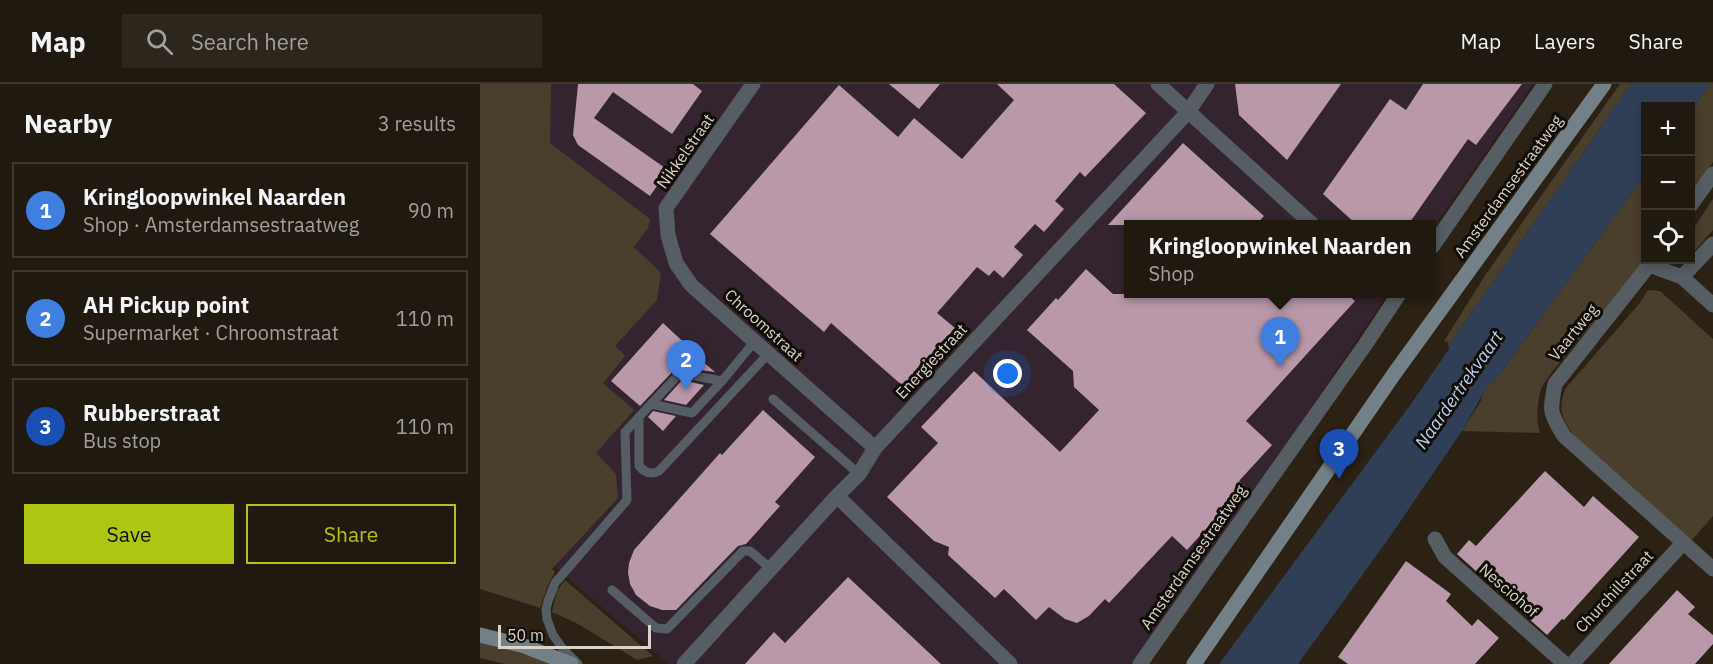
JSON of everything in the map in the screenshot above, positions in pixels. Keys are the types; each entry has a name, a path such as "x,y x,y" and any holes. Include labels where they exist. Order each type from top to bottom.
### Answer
{"street":[{"name":"Nikkelstraat","path":"666,208 753,84"},
{"path":"1158,84 1307,220"},
{"name":"Energiestraat","path":"684,664 837,495 859,474 874,448 1188,112 1207,84"},
{"name":"Amsterdamsestraatweg","path":"1436,240 1545,84"},
{"name":"Amsterdamsestraatweg","path":"1194,664 1394,374 1604,84"},
{"path":"1695,200 1713,174"},
{"name":"Chroomstraat","path":"666,208 668,235 676,262 692,285 874,448"},
{"path":"1682,277 1713,244"},
{"name":"Vaartweg","path":"1649,264 1554,384 1551,408 1554,421 1564,436 1683,543"},
{"path":"1655,264 1682,277 1713,305"},
{"name":"Amsterdamsestraatweg","path":"1140,664 1365,345 1393,298"},
{"path":"837,495 1010,664"},
{"name":"Nesciohof","path":"1435,538 1445,557 1565,664"},
{"path":"1683,543 1713,569"},
{"name":"Churchillstraat","path":"1572,664 1683,543"},
{"path":"480,635 509,641 571,664"}],"lane":[{"path":"651,404 692,413 755,341"},
{"path":"639,417 639,466 643,471 654,474 769,353"},
{"path":"578,664 553,635 546,609 555,583 627,500 625,432 680,373 722,381"},
{"path":"772,399 859,474"},
{"path":"612,590 656,628 667,629 743,551 750,551 771,569"}],"shaded area":[{"path":"480,84 1533,84 1436,223 1436,220 1124,220 1124,298 1384,298 1141,664 669,664 480,503"},
{"path":"480,84 551,84 550,143 650,219 648,228 634,247 661,273 657,300 615,346 625,356 603,383 634,410 596,453 616,474 618,498 552,569 555,572 540,608 480,589"},
{"path":"1620,84 1631,84 1449,345 1449,349 1448,342 1444,341 1486,274"},
{"path":"1710,84 1713,84 1713,162 1695,188 1695,156 1695,105"},
{"path":"1641,180 1643,264 1544,383 1538,405 1540,433 1462,431 1488,385 1497,378"},
{"path":"1713,199 1713,230 1695,250 1695,226"},
{"path":"1648,290 1660,291 1713,339 1713,516 1691,541 1577,439 1563,416 1562,404 1565,389 1639,304"},
{"path":"565,580 653,656 637,660 578,624 552,612 557,591"},
{"path":"480,642 551,664 505,664 480,658"}],"water":[{"name":"Naardertrekvaart","path":"1631,84 1710,84 1695,105 1695,102 1641,102 1641,180 1497,378 1488,385 1462,431 1389,538 1298,664 1219,664 1411,404 1449,349 1449,345"}],"building":[{"path":"578,84 693,84 702,91 672,134 613,92 594,118 668,170 650,196 578,145 573,135"},
{"path":"889,84 940,84 919,109"},
{"path":"997,84 1114,84 1146,113 1085,177 1080,172 1055,201 1064,209 1044,232 1035,224 1014,247 1023,255 1003,278 994,270 989,276 977,267 937,313 955,328 904,387 831,323 824,332 710,234 839,85 898,137 914,118 962,159 1014,100"},
{"path":"1235,84 1341,84 1287,160 1239,115"},
{"path":"1423,84 1522,84 1476,145 1468,139 1411,220 1352,220 1323,194 1390,99 1406,110"},
{"path":"1183,143 1264,216 1260,220 1124,220 1124,225 1108,225"},
{"path":"1086,269 1113,294 1124,294 1124,298 1352,298 1355,301 1246,421 1272,445 1239,481 1245,486 1187,550 1172,536 1109,603 1105,599 1089,616 1077,623 1065,619 1049,607 1036,620 1004,589 995,598 948,555 949,547 934,541 887,497 938,443 921,427 974,371 1060,452 1099,410 1074,387 1073,371 1027,330 1056,298 1058,300"},
{"path":"663,323 690,348 689,350 715,372 677,367 640,406 611,381"},
{"path":"682,380 704,385 686,405 664,400"},
{"path":"763,410 815,457 775,502 780,506 746,544 738,546 676,610 662,610 650,606 636,595 630,584 629,563 634,550 720,453 722,455"},
{"path":"653,411 676,416 663,431 648,417"},
{"path":"1545,471 1584,507 1593,496 1639,537 1564,620 1562,619 1547,635 1457,554 1469,540 1476,546"},
{"path":"1406,561 1451,594 1446,601 1472,626 1478,619 1499,638 1475,664 1348,664 1338,657"},
{"path":"848,577 941,664 745,664 774,632 785,643"},
{"path":"1677,590 1695,607 1688,614 1713,635 1713,644 1695,664 1609,664"}],"place":[{"name":"Kringloopwinkel Naarden","path":"1280,367"},
{"name":"AH Pickup point","path":"686,390"},
{"name":"Rubberstraat","path":"1339,479"}]}
